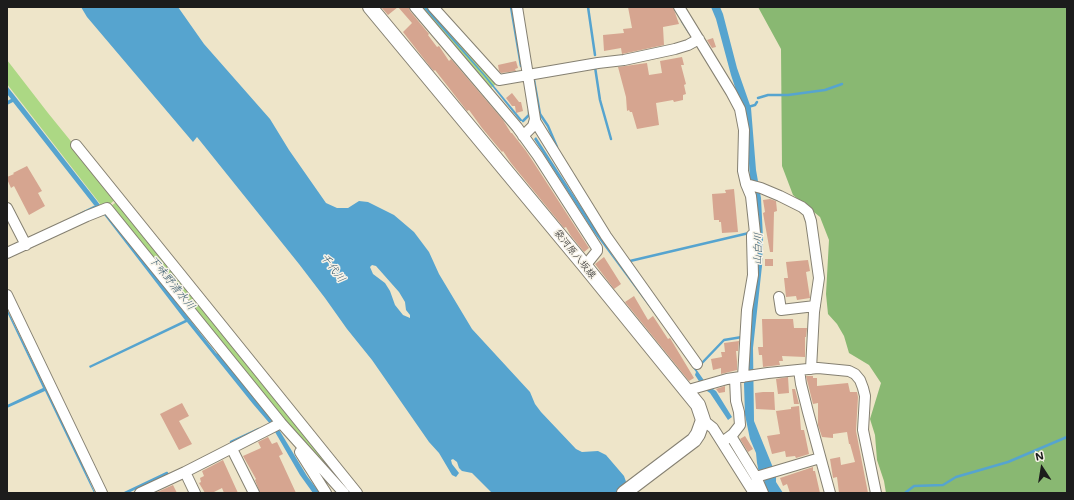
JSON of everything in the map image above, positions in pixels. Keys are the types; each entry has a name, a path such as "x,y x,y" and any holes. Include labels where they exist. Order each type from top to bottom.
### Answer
{"main road":[{"name":"袋河原八坂線","path":"370,7 698,405 702,423"},
{"path":"624,493 694,440 702,423"}],"street":[{"path":"415,7 538,156 597,248 597,251 585,266"},
{"path":"433,7 499,80 624,60 675,49 688,45 698,39"},
{"path":"517,7 529,75 535,121 606,236 697,364"},
{"path":"679,7 735,98 742,114 744,130 743,171 751,196 755,234 752,235 753,275 747,310 744,376 736,401 740,425 731,436 722,443"},
{"path":"523,136 533,126 535,121"},
{"path":"76,145 357,493"},
{"path":"748,184 780,196 802,207 808,212 812,221 819,278 815,306 811,369"},
{"path":"7,208 26,245"},
{"path":"7,253 107,208 281,423 344,493"},
{"path":"7,295 102,493"},
{"path":"779,297 781,310 815,306"},
{"path":"685,391 710,383 744,376 811,369 837,369 849,371 860,380 865,396 863,430 876,493"},
{"path":"799,370 801,384 830,493"},
{"path":"140,493 232,449 281,423"},
{"path":"281,423 326,493"},
{"path":"702,423 713,428 754,493"},
{"path":"731,436 758,477 763,493"},
{"path":"232,449 254,493"},
{"path":"758,477 820,458"},
{"path":"185,472 195,493"}],"green space":[{"path":"419,7 430,7 497,83 491,88"},
{"path":"758,7 1067,7 1067,493 886,493 884,481 877,460 875,435 870,419 881,383 869,365 849,353 844,336 837,324 828,314 826,294 829,240 820,217 793,195 782,166 781,49"},
{"path":"7,60 117,198 110,204 101,205 7,84"},
{"path":"119,200 352,493 349,493 315,458 111,206"}],"water":[{"name":"千代川","path":"81,7 178,7 204,44 270,119 289,150 326,203 337,208 348,208 359,201 368,202 394,215 414,232 429,252 439,274 472,329 530,392 535,404 541,412 576,449 582,452 598,451 606,455 624,476 630,493 492,493 472,473 462,471 457,462 453,459 451,460 452,464 459,473 456,477 452,475 439,453 429,442 372,360 299,264 197,137 193,142 87,17","holes":["372,265 376,266 399,292 405,302 406,310 410,315 410,318 403,315 395,305 390,291 385,283 373,274 370,267"]},
{"path":"423,7 426,7 523,121 520,121 484,76"},
{"name":"山白川","path":"711,7 720,7 723,14 737,68 751,108 756,170 761,198 763,238 762,266 753,348 754,421 776,475 776,482 783,493 766,493 764,479 759,473 756,453 750,439 745,415 744,384 746,342 751,296 750,180 747,129 716,19"},
{"path":"7,86 216,353 221,356 275,423 307,476 320,493 313,493 300,475 271,425 187,322 90,368 89,366 185,320 98,207 94,205 13,102 7,105 7,101 11,99 7,94"},
{"path":"536,137 613,256 653,308 708,386 716,391 732,417 728,420 710,393 704,389 695,375 696,372 665,328 593,231 534,139"},
{"path":"7,309 95,493 45,391 7,408 7,405 43,388 7,312"}],"building":[{"path":"381,7 398,7 388,15"},
{"path":"398,7 409,7 410,11 429,34 428,35 437,47 439,46 449,61 451,59 503,120 511,133 526,151 589,248 584,252 571,236 566,227 564,228 503,151 502,152 482,128 469,110 467,111 403,32 412,23"},
{"path":"628,7 673,7 679,24 663,27 664,45 622,54 621,48 604,51 603,35 624,33 623,29 632,28"},
{"path":"713,38 716,47 712,48 707,40"},
{"path":"682,57 684,65 681,65 686,84 684,85 686,94 683,95 683,100 656,103 659,125 637,129 632,112 629,110 627,111 626,97 618,67 647,63 649,75 662,73 660,61"},
{"path":"516,61 518,68 515,69 516,71 501,73 499,71 498,65"},
{"path":"512,93 519,102 521,102 523,111 516,113 515,106 512,106 506,98"},
{"path":"27,166 42,191 38,193 45,206 29,215 14,186 11,188 7,179 7,177 14,174 13,173"},
{"path":"734,189 738,232 722,233 721,222 719,222 719,220 714,220 712,194 726,193 725,190"},
{"path":"770,199 776,201 777,211 774,212 773,252 770,252 763,213 765,212 763,200"},
{"path":"604,257 621,284 614,289 595,264"},
{"path":"765,259 773,259 773,266 765,266"},
{"path":"808,260 810,271 806,272 810,298 797,300 796,296 786,297 784,278 788,278 786,262"},
{"path":"634,296 648,320 653,316 668,339 670,338 694,378 689,381 625,302"},
{"path":"762,319 793,319 794,328 807,328 805,337 805,357 782,356 783,361 779,361 780,365 763,367 762,355 759,355 758,347 763,347"},
{"path":"739,341 738,351 736,351 737,370 721,374 721,368 713,370 711,359 722,357 721,352 725,352 724,343"},
{"path":"806,376 813,376 813,378 817,378 817,386 848,383 850,392 857,392 856,431 868,493 839,493 837,477 833,478 830,459 840,457 841,465 855,462 847,432 833,434 833,438 822,437 818,425 818,403 813,404"},
{"path":"788,377 789,393 778,394 776,379"},
{"path":"725,386 725,392 719,393 716,389"},
{"path":"792,389 795,389 799,404 794,404"},
{"path":"774,392 775,410 756,409 755,393"},
{"path":"182,403 189,416 179,421 192,444 179,450 160,414"},
{"path":"799,406 801,430 804,430 809,454 796,458 795,456 786,457 785,451 772,454 767,436 780,434 776,411 791,409 791,407"},
{"path":"745,436 753,449 748,452 740,439"},
{"path":"268,437 272,444 277,442 283,454 279,456 296,493 260,493 255,480 256,479 243,456 261,448 258,442"},
{"path":"223,460 238,493 224,493 222,488 212,493 205,493 199,483 201,482 200,478 204,476 202,471"},
{"path":"813,467 820,493 790,493 787,484 783,486 780,478"},
{"path":"173,485 177,493 155,493"}],"waterway":[{"path":"511,7 521,66"},
{"path":"588,7 595,55"},
{"path":"682,21 689,32"},
{"path":"595,67 600,100 611,139"},
{"path":"534,80 540,114 548,126 557,147"},
{"path":"758,98 768,95 788,95 825,90 842,84"},
{"path":"748,107 755,105 757,102"},
{"path":"523,121 529,115 529,110"},
{"path":"74,217 98,205"},
{"name":"山白川","path":"630,261 749,233"},
{"path":"701,364 724,340 742,337"},
{"path":"231,442 259,429"},
{"path":"905,493 914,486 943,485 956,477 1008,462 1067,437"},
{"path":"125,493 167,473"}],"water label":[{"name":"下味野清水川","path":"172,283"}]}
